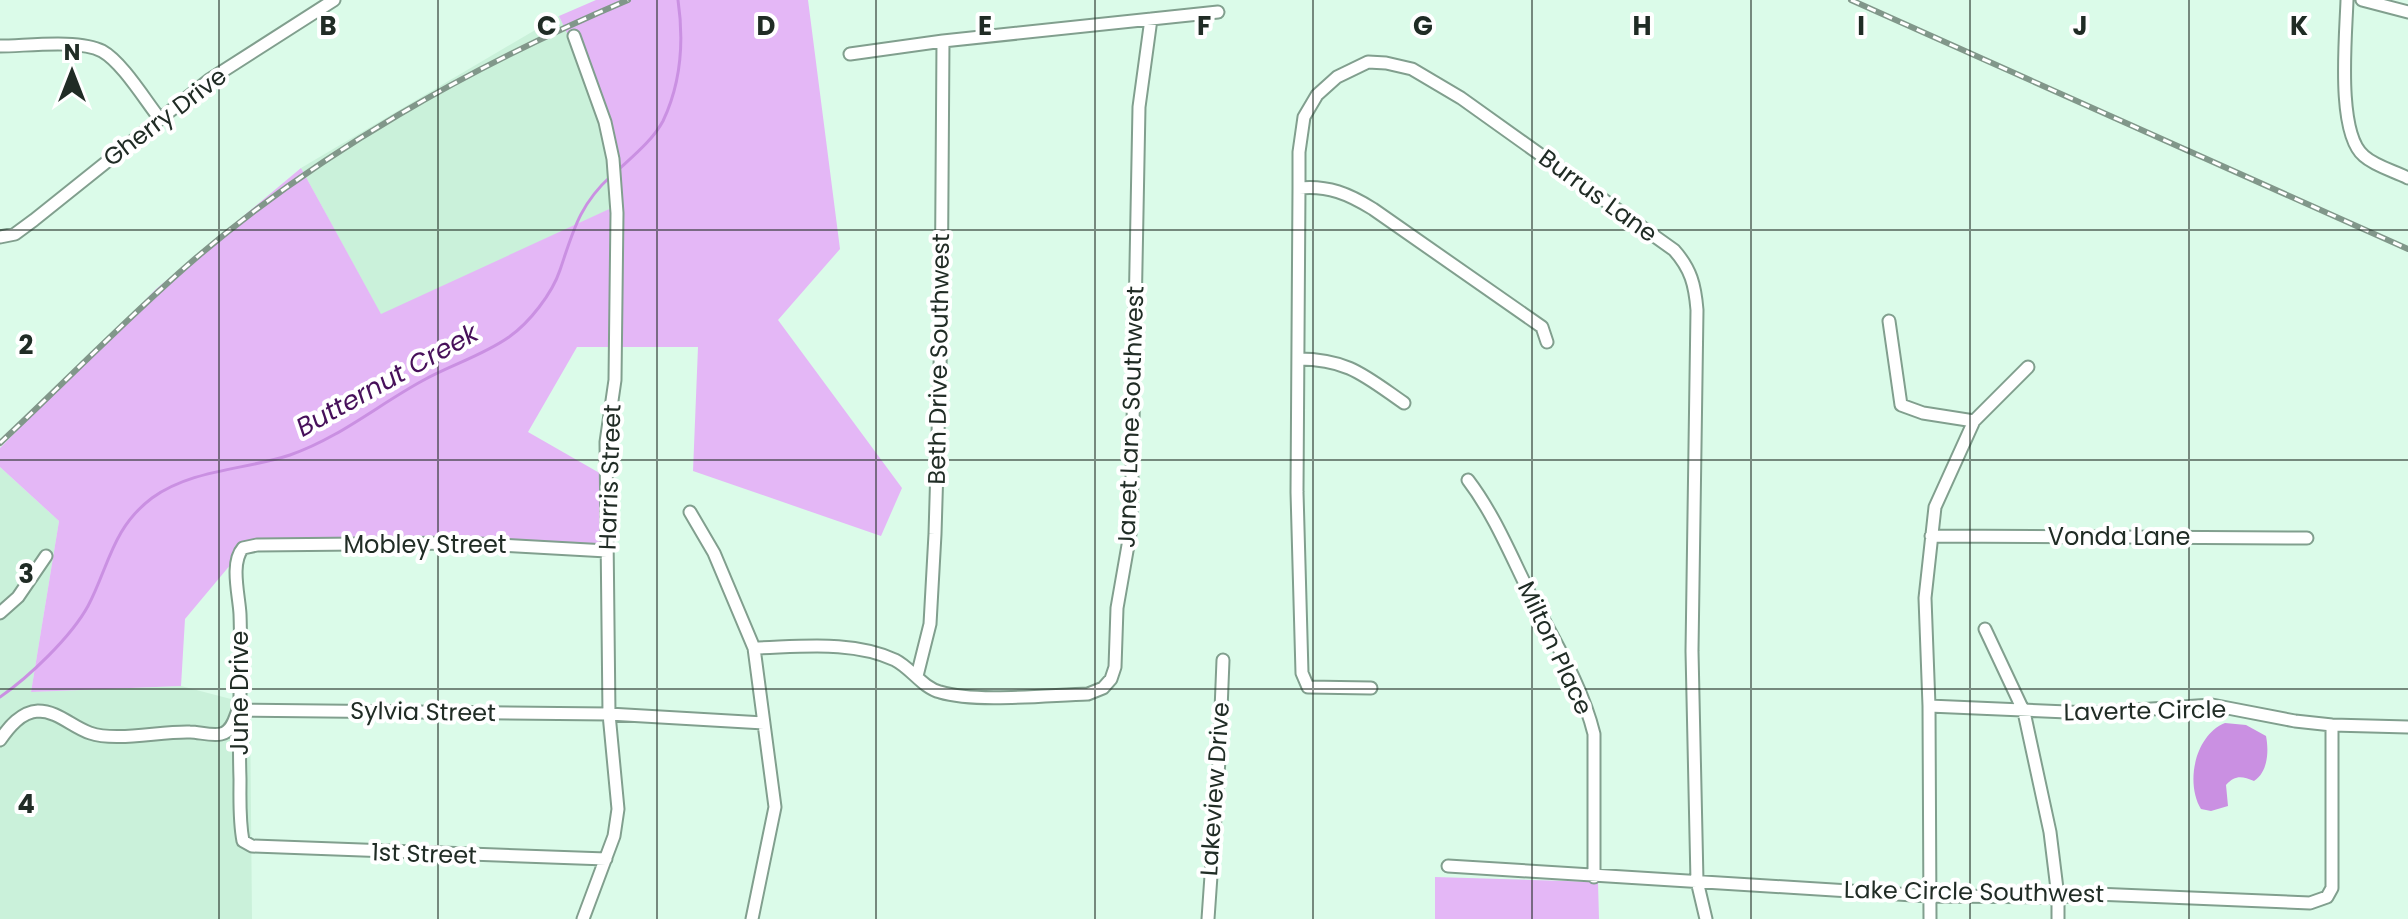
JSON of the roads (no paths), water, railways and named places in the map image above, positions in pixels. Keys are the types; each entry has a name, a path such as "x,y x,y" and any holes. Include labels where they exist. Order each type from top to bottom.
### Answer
{"street":[{"name":"Gherry Drive","path":"0,237 15,234 34,220 209,80 334,0"},
{"path":"2347,0 2345,54 2349,132 2364,157 2408,178"},
{"path":"2362,0 2408,12"},
{"path":"850,54 1218,12"},
{"name":"Janet Lane Southwest","path":"754,648 842,647 872,651 897,661 937,692 971,696 1088,694 1103,688 1111,679 1115,667 1117,608 1131,528 1139,107 1151,19"},
{"name":"Harris Street","path":"574,36 605,122 613,159 617,213 615,380 606,442 609,714 618,809 614,836 583,919"},
{"name":"Beth Drive Southwest","path":"917,676 930,624 935,534 941,332 943,41"},
{"path":"0,46 78,46 101,50 120,68 160,119"},
{"name":"Burrus Lane","path":"1371,688 1308,687 1302,673 1297,492 1299,152 1304,117 1317,95 1337,77 1368,62 1412,69 1461,98 1674,250 1688,266 1695,286 1697,310 1692,651 1697,881 1706,919"},
{"path":"1299,188 1329,188 1348,194 1373,209 1542,327 1547,342"},
{"path":"1889,321 1897,395 1901,405 1923,413 1974,421"},
{"path":"1298,359 1322,359 1351,367 1404,403"},
{"path":"1930,919 1925,598 1935,507 1974,421 2028,367"},
{"name":"Milton Place","path":"1468,480 1498,529 1590,717 1594,734 1594,877"},
{"path":"690,512 714,553 754,648 775,807 752,919"},
{"name":"Vonda Lane","path":"1931,536 2307,538"},
{"name":"Mobley Street","path":"243,548 462,543 607,551"},
{"name":"June Drive","path":"243,548 239,552 237,565 243,841"},
{"path":"0,613 18,597 46,556"},
{"path":"1985,629 2024,712 2050,832 2058,919"},
{"name":"Lakeview Drive","path":"1208,919 1223,660"},
{"name":"Laverte Circle","path":"1929,706 2091,713 2212,705 2295,721 2408,727"},
{"path":"0,740 8,728 25,714 36,711 58,716 88,732 103,735 162,732 220,734 231,727 238,710"},
{"name":"Sylvia Street","path":"238,710 609,714 764,723"},
{"name":"Lake Circle Southwest","path":"1448,866 1929,896 2058,897 2095,894 2310,903 2327,897 2332,888 2332,725"},
{"name":"1st Street","path":"243,841 252,846 369,852 606,859"}],"waterway":[{"name":"Butternut Creek","path":"617,171 654,135 669,107 680,62 678,0"},
{"name":"Butternut Creek","path":"0,697 36,668 81,618 120,535 128,522 152,498 184,481 273,460 308,448 422,381 488,350 517,331 551,289 584,208 611,176"}],"railway":[{"path":"0,443 189,264 289,185 398,115 455,83 570,25 628,0"},
{"path":"1851,0 2408,249"}]}
